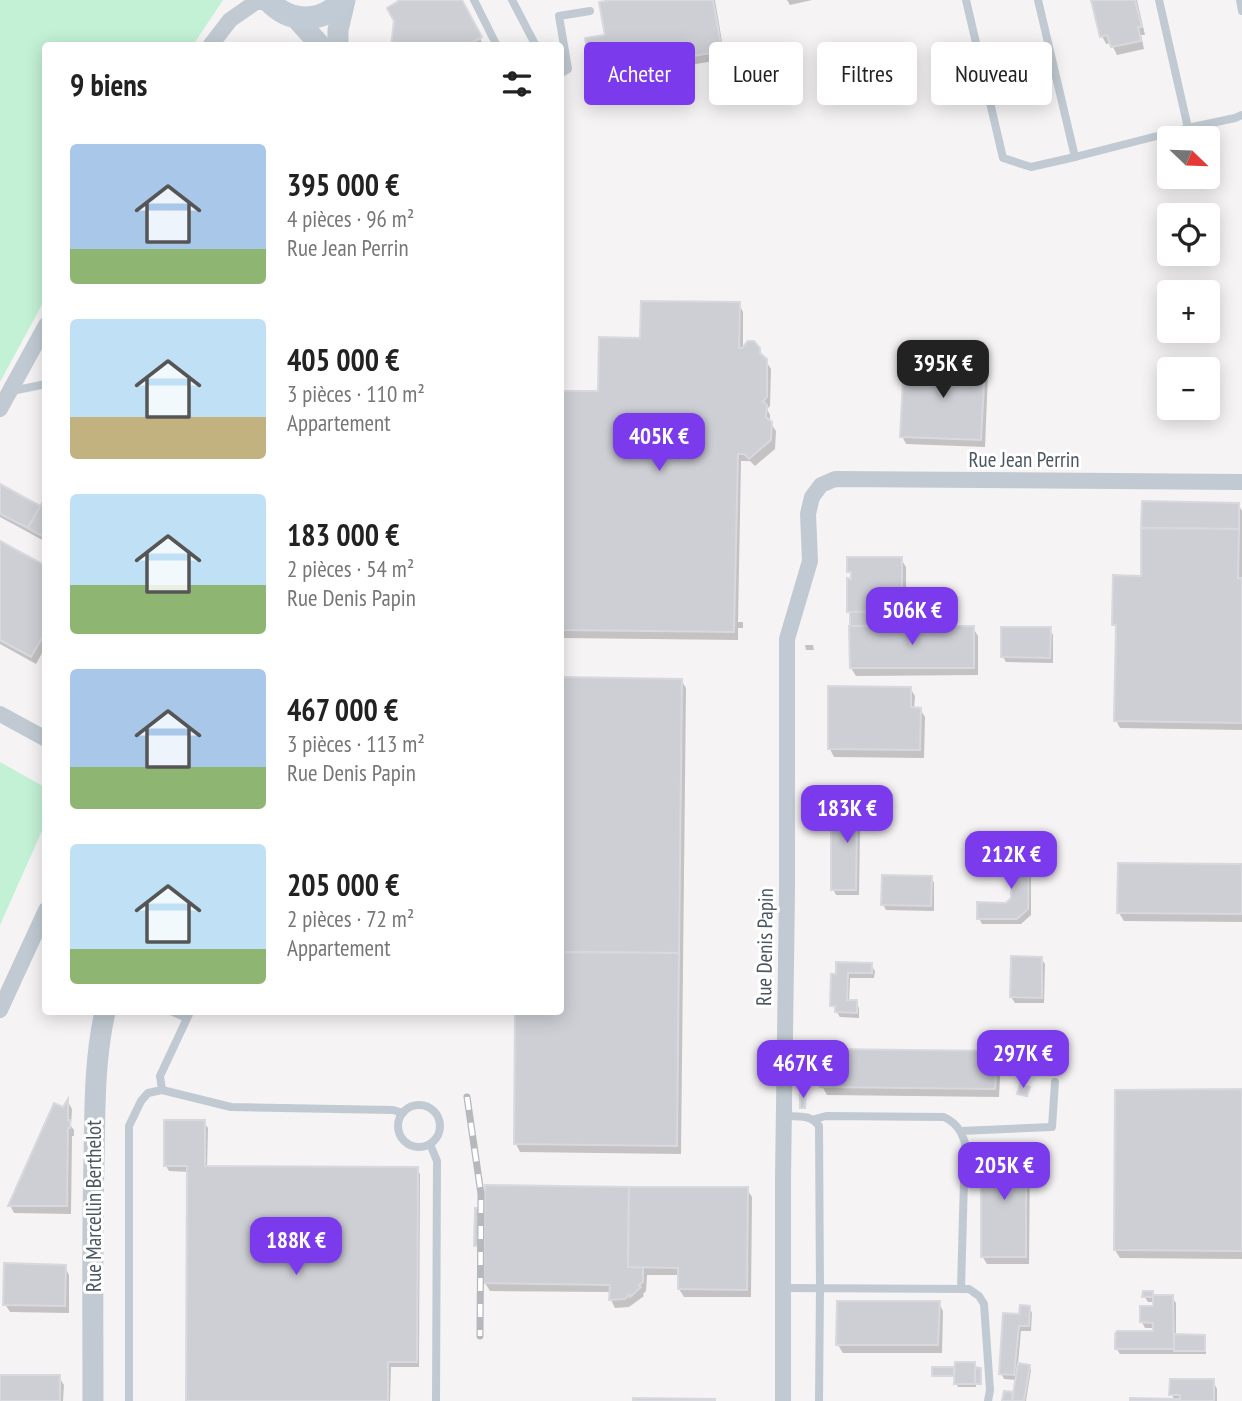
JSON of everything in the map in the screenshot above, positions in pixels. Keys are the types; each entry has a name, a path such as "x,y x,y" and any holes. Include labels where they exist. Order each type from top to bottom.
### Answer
{"main road":[{"path":"269,1 281,12 309,18 323,15 344,0"}],"street":[{"path":"338,42 344,0"},
{"path":"213,42 230,20 256,2 269,1"},
{"path":"295,17 317,42"},
{"path":"0,409 42,333"},
{"name":"Rue Jean Perrin","path":"812,496 821,485 835,479 1242,482"},
{"name":"Rue Denis Papin","path":"783,1401 787,639 810,561 808,514 812,496"},
{"path":"0,714 42,737"},
{"path":"0,1010 42,919"},
{"name":"Rue Marcellin Berthelot","path":"93,1401 95,1080 104,1015"}],"lane":[{"path":"474,0 495,42"},
{"path":"512,0 534,42"},
{"path":"966,0 1003,158 1031,167 1157,136"},
{"path":"1038,0 1075,158"},
{"path":"1159,0 1188,126"},
{"path":"1240,0 1242,11"},
{"path":"563,42 559,16 590,11"},
{"path":"564,45 568,69 564,72"},
{"path":"1197,126 1242,114"},
{"path":"9,392 42,385"},
{"path":"162,1090 160,1076 189,1015"},
{"path":"961,1131 1052,1128 1055,1082"},
{"path":"129,1401 129,1126 148,1093 162,1090 230,1107 403,1112"},
{"path":"419,1105 432,1109 437,1114 439,1134 430,1144 417,1147 405,1141 398,1124 407,1108 419,1105"},
{"path":"784,1116 814,1119 825,1116 944,1117 953,1122 961,1131 965,1143 961,1289"},
{"path":"814,1119 819,1126 819,1401"},
{"path":"430,1144 437,1161 436,1401"},
{"path":"783,1288 969,1289 979,1296 984,1304 988,1401"}],"green space":[{"path":"0,0 223,0 195,42 42,42 42,305 0,382"},
{"path":"0,762 42,786 42,831 0,925"}],"building":[{"path":"400,0 462,0 482,37 473,42 391,42 394,21 387,8"},
{"path":"713,0 720,42 709,42 709,53 695,56 695,42 586,42 585,38 605,35 599,2"},
{"path":"1091,0 1135,0 1142,27 1138,27 1141,41 1111,47 1107,35 1100,37"},
{"path":"641,301 740,302 739,348 748,341 754,341 760,348 760,353 767,359 767,397 763,401 767,405 766,417 772,422 771,440 749,459 744,454 738,454 734,632 564,630 564,391 598,391 599,337 640,338"},
{"path":"904,361 985,364 981,440 900,437"},
{"path":"0,484 40,506 28,528 0,514"},
{"path":"1142,501 1239,503 1239,529 1141,528"},
{"path":"42,503 42,536 28,528"},
{"path":"1141,528 1239,529 1238,578 1242,578 1242,723 1114,721 1116,625 1112,625 1113,575 1141,576"},
{"path":"0,541 42,564 42,638 31,657 0,640"},
{"path":"847,557 902,557 902,611 847,612 847,578 851,579 851,572 847,572"},
{"path":"913,611 913,626 850,626 850,612"},
{"path":"849,626 974,626 974,668 850,668"},
{"path":"1001,627 1051,627 1050,658 1001,657"},
{"path":"564,677 682,679 679,953 564,952"},
{"path":"828,686 911,687 911,707 921,708 920,750 828,749"},
{"path":"844,801 875,801 875,817 853,817 853,821 857,821 856,890 831,890 831,821 841,821 841,817 844,817"},
{"path":"1012,846 1029,846 1028,909 1017,919 977,919 977,902 1006,903 1011,898"},
{"path":"1118,863 1242,864 1242,914 1117,913"},
{"path":"882,875 932,876 931,906 881,905"},
{"path":"564,952 679,953 677,1146 514,1144 515,1015 564,1015"},
{"path":"1011,956 1042,957 1042,998 1010,997"},
{"path":"836,962 872,963 872,973 848,973 847,1000 857,1000 857,1013 835,1012 835,1006 830,1006 831,974 836,974"},
{"path":"821,1049 998,1051 995,1089 820,1087"},
{"path":"1020,1084 1030,1087 1027,1096 1017,1094"},
{"path":"1242,1089 1242,1251 1114,1250 1115,1090"},
{"path":"800,1092 806,1092 805,1108 800,1108"},
{"path":"68,1099 70,1128 67,1206 8,1206 54,1103 63,1107"},
{"path":"164,1120 205,1120 205,1166 418,1167 417,1362 388,1362 388,1401 186,1401 187,1166 164,1166"},
{"path":"981,1147 1026,1147 1026,1257 981,1257"},
{"path":"485,1185 629,1187 628,1267 643,1267 643,1282 639,1285 641,1287 630,1297 629,1295 625,1299 609,1300 610,1285 483,1283"},
{"path":"629,1187 748,1187 747,1290 678,1289 678,1268 628,1267"},
{"path":"475,1208 484,1209 484,1246 474,1246"},
{"path":"4,1263 66,1265 65,1306 3,1305"},
{"path":"1143,1291 1153,1291 1153,1295 1173,1295 1174,1349 1115,1349 1117,1331 1153,1331 1153,1323 1140,1322 1140,1306 1153,1306 1153,1297 1142,1297"},
{"path":"837,1301 940,1301 938,1345 836,1345"},
{"path":"1020,1305 1030,1306 1029,1326 1019,1326 1014,1375 999,1374 1003,1313 1019,1314"},
{"path":"1174,1334 1205,1335 1205,1351 1174,1351"},
{"path":"955,1362 975,1362 975,1384 954,1384"},
{"path":"1018,1363 1030,1365 1024,1401 1012,1401"},
{"path":"932,1367 954,1367 954,1376 932,1376"},
{"path":"975,1367 981,1368 981,1384 975,1384"},
{"path":"0,1375 60,1375 60,1401 0,1401"},
{"path":"1170,1379 1214,1379 1214,1401 1130,1401 1130,1398 1180,1399 1180,1395 1169,1395"},
{"path":"1004,1391 1013,1392 1012,1401 1002,1401"},
{"path":"633,1398 715,1399 715,1401 633,1401"}],"railway":[{"path":"467,1097 481,1194 480,1336"}]}
